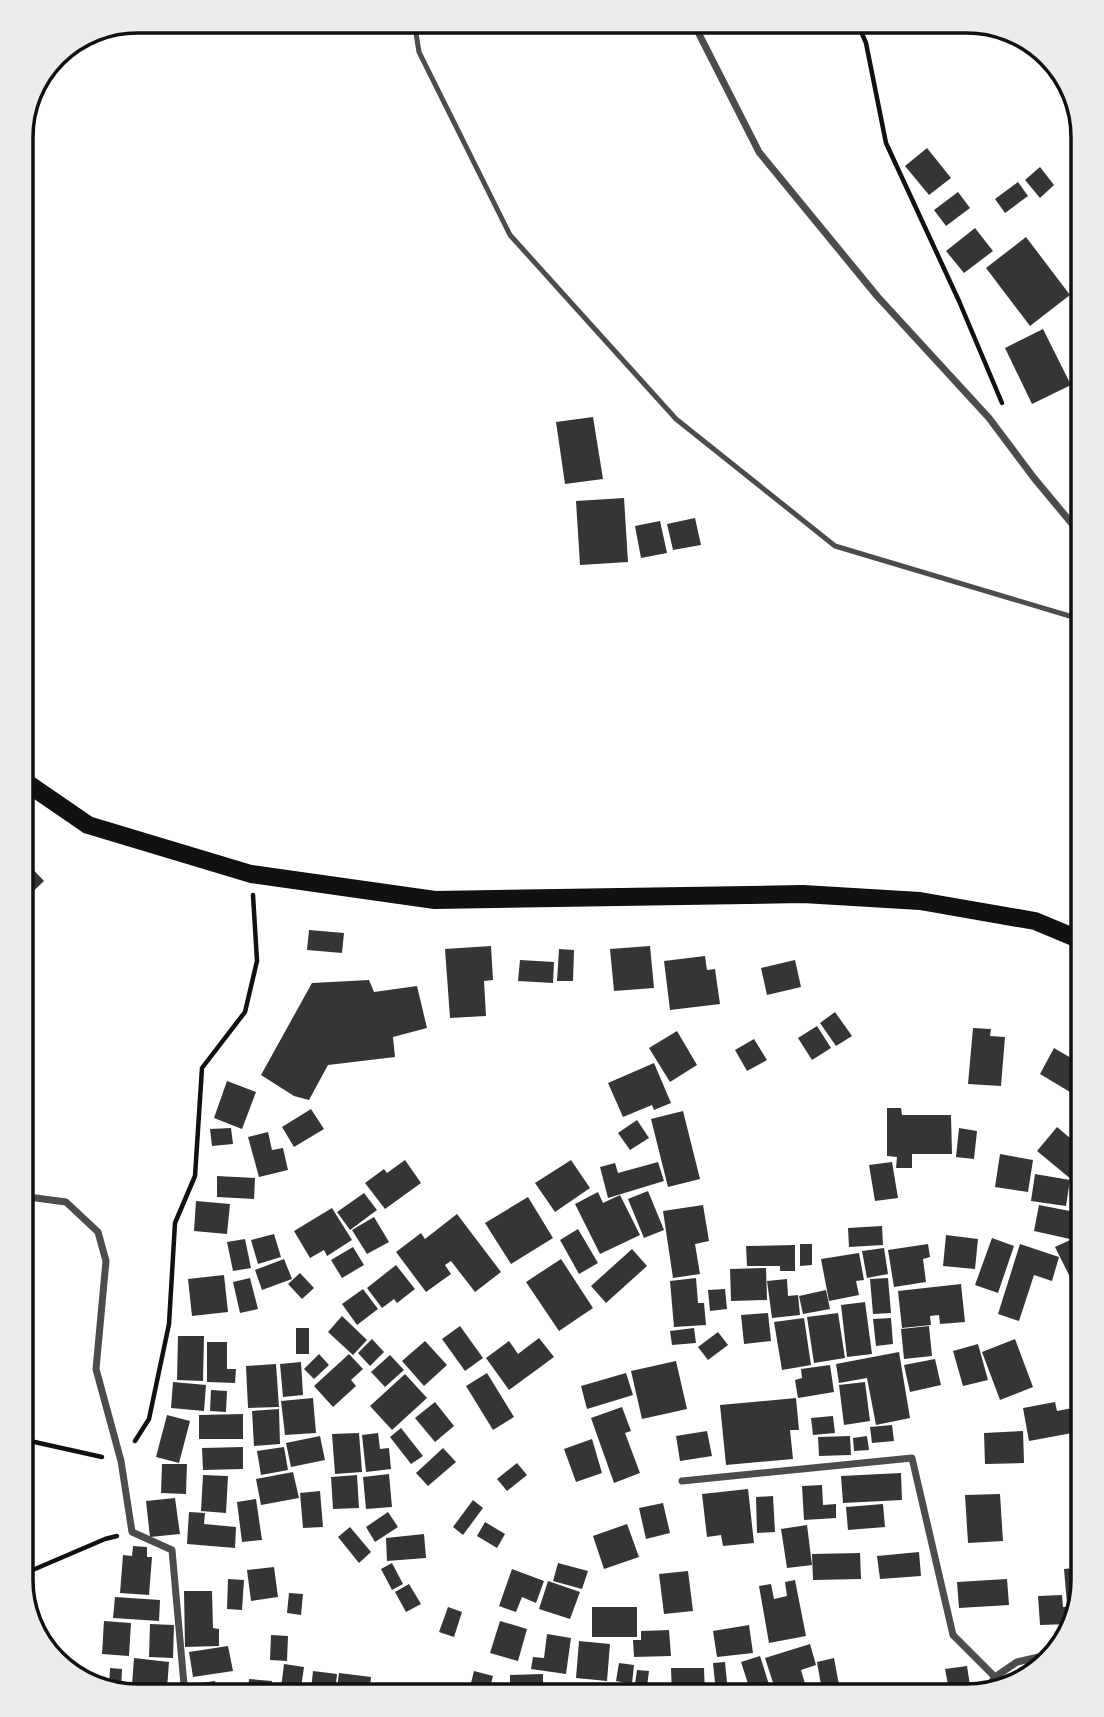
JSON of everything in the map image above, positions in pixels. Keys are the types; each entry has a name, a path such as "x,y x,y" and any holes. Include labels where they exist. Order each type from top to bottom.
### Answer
{"main road":[{"path":"33,787 88,825 251,874 435,900 803,894 920,901 1035,921 1071,936"}],"street":[{"path":"699,33 759,152 877,296 989,418 1071,523"},
{"path":"33,1198 66,1202 98,1232 106,1261 96,1369 121,1461 132,1532 172,1550 184,1684"},
{"path":"682,1481 912,1458 953,1634 995,1677"},
{"path":"993,1680 1017,1662 1034,1658"}],"lane":[{"path":"416,33 419,52 510,235 676,419 835,546 1071,616"}],"path":[{"path":"862,33 886,143 959,301 1007,415"},
{"path":"33,1442 121,1461 149,1419 169,1324 175,1223 195,1177 202,1068 245,1013 257,961 251,874"},
{"path":"33,1570 105,1539 132,1532"}],"building":[{"path":"927,148 951,178 929,195 905,166"},
{"path":"1040,167 1054,185 1040,198 1025,180"},
{"path":"1018,182 1028,196 1005,213 995,199"},
{"path":"958,192 970,208 946,226 934,210"},
{"path":"975,228 993,251 964,273 946,251"},
{"path":"1026,237 1070,295 1030,326 986,268"},
{"path":"1043,329 1071,385 1032,404 1005,348"},
{"path":"593,417 603,479 565,484 556,422"},
{"path":"624,498 628,562 580,565 576,501"},
{"path":"695,518 701,545 673,550 667,524"},
{"path":"660,521 667,553 641,558 635,526"},
{"path":"33,870 44,881 33,892"},
{"path":"309,930 344,933 342,953 307,950"},
{"path":"491,946 493,980 484,981 486,1016 450,1018 445,949"},
{"path":"650,946 654,988 614,991 610,949"},
{"path":"559,949 574,950 573,981 557,981"},
{"path":"705,956 707,970 715,969 720,1004 670,1010 664,961"},
{"path":"520,960 554,962 553,983 518,981"},
{"path":"795,960 801,987 767,995 761,968"},
{"path":"369,980 374,992 417,986 427,1028 393,1037 395,1057 328,1065 309,1100 294,1096 261,1075 312,983"},
{"path":"835,1012 852,1036 836,1046 820,1023"},
{"path":"817,1026 831,1048 812,1060 798,1038"},
{"path":"973,1028 991,1029 990,1036 1005,1037 1001,1086 968,1084"},
{"path":"677,1031 697,1065 670,1082 649,1048"},
{"path":"754,1039 767,1060 747,1071 735,1050"},
{"path":"1054,1048 1071,1058 1071,1090 1070,1092 1040,1074"},
{"path":"654,1063 671,1103 654,1110 652,1105 623,1117 608,1083"},
{"path":"227,1081 256,1092 242,1129 214,1118"},
{"path":"887,1108 901,1108 902,1115 951,1115 952,1154 912,1154 912,1168 896,1168 897,1157 887,1156"},
{"path":"311,1109 324,1129 294,1147 282,1127"},
{"path":"683,1111 700,1179 668,1187 651,1119"},
{"path":"637,1120 649,1138 630,1150 618,1133"},
{"path":"1057,1127 1071,1139 1071,1179 1037,1151"},
{"path":"231,1128 233,1144 212,1146 210,1129"},
{"path":"959,1128 977,1131 974,1159 956,1157"},
{"path":"268,1132 272,1150 283,1148 288,1170 259,1177 248,1137"},
{"path":"1000,1154 1033,1160 1028,1192 995,1187"},
{"path":"405,1160 421,1183 385,1209 365,1183 384,1169 387,1173"},
{"path":"571,1160 590,1188 555,1212 535,1183"},
{"path":"658,1162 664,1181 608,1198 600,1167 615,1163 618,1173"},
{"path":"892,1162 898,1198 875,1201 869,1165"},
{"path":"1035,1174 1070,1180 1066,1206 1031,1201"},
{"path":"217,1176 255,1178 254,1199 217,1197"},
{"path":"648,1191 664,1230 644,1238 628,1199"},
{"path":"598,1192 603,1203 620,1195 640,1235 600,1254 575,1204"},
{"path":"364,1193 377,1210 350,1230 337,1212"},
{"path":"528,1197 553,1238 511,1264 485,1223"},
{"path":"196,1201 230,1204 227,1234 194,1231"},
{"path":"703,1205 709,1241 695,1244 700,1274 673,1278 663,1211"},
{"path":"1039,1205 1071,1211 1070,1239 1034,1231"},
{"path":"332,1208 352,1240 327,1256 324,1250 310,1258 294,1231"},
{"path":"457,1214 501,1272 475,1292 451,1261 445,1265 451,1274 426,1292 396,1252 421,1233 425,1239"},
{"path":"374,1217 389,1242 367,1254 352,1230"},
{"path":"882,1226 883,1245 849,1247 848,1228"},
{"path":"578,1229 598,1263 579,1274 560,1240"},
{"path":"274,1234 281,1257 258,1264 251,1240"},
{"path":"946,1235 978,1239 975,1269 943,1266"},
{"path":"992,1238 1014,1246 998,1293 975,1285"},
{"path":"245,1239 251,1268 233,1271 227,1242"},
{"path":"1071,1240 1071,1279 1055,1247"},
{"path":"800,1244 812,1244 812,1265 800,1266"},
{"path":"928,1244 930,1257 923,1259 926,1282 894,1287 888,1250"},
{"path":"1020,1244 1059,1257 1052,1281 1034,1275 1019,1321 998,1314"},
{"path":"795,1245 795,1271 780,1271 780,1266 747,1266 746,1246"},
{"path":"353,1247 364,1265 342,1278 331,1260"},
{"path":"884,1248 888,1274 867,1278 862,1251"},
{"path":"632,1249 647,1266 606,1303 591,1286"},
{"path":"859,1253 864,1280 856,1281 859,1295 829,1301 821,1259"},
{"path":"284,1259 292,1279 262,1290 255,1270"},
{"path":"561,1259 593,1308 559,1331 526,1282"},
{"path":"396,1265 415,1289 397,1303 394,1299 382,1308 367,1288"},
{"path":"766,1268 767,1300 731,1301 730,1269"},
{"path":"300,1273 314,1288 302,1299 288,1284"},
{"path":"224,1275 228,1312 192,1316 188,1279"},
{"path":"250,1278 258,1309 240,1313 233,1282"},
{"path":"696,1278 698,1303 704,1303 706,1325 674,1327 670,1281"},
{"path":"888,1278 891,1313 873,1314 870,1279"},
{"path":"787,1279 788,1296 798,1295 800,1315 772,1318 767,1281"},
{"path":"961,1284 965,1322 940,1324 939,1315 930,1316 931,1325 902,1328 898,1291"},
{"path":"363,1289 378,1309 357,1325 342,1304"},
{"path":"725,1289 727,1309 710,1311 708,1290"},
{"path":"826,1290 830,1309 803,1314 799,1296"},
{"path":"865,1302 872,1354 847,1357 841,1305"},
{"path":"768,1313 771,1341 744,1344 741,1315"},
{"path":"838,1313 845,1358 814,1363 807,1317"},
{"path":"342,1316 367,1340 353,1355 328,1332"},
{"path":"804,1318 811,1365 782,1370 774,1322"},
{"path":"891,1318 893,1344 876,1346 873,1319"},
{"path":"460,1326 483,1358 465,1371 442,1339"},
{"path":"929,1326 932,1356 904,1359 901,1329"},
{"path":"296,1328 309,1328 309,1354 296,1354"},
{"path":"694,1328 696,1343 672,1345 670,1331"},
{"path":"718,1332 728,1345 708,1360 698,1347"},
{"path":"178,1336 204,1336 203,1381 177,1380"},
{"path":"539,1338 554,1357 509,1390 486,1358 509,1341 518,1354"},
{"path":"372,1339 384,1352 370,1366 358,1353"},
{"path":"1015,1339 1033,1387 1000,1400 982,1352"},
{"path":"425,1341 447,1365 424,1386 402,1361"},
{"path":"207,1342 227,1342 227,1369 236,1369 235,1383 207,1382"},
{"path":"978,1344 988,1380 963,1386 953,1351"},
{"path":"899,1352 910,1418 876,1425 867,1378 839,1383 836,1364"},
{"path":"319,1354 329,1365 314,1379 304,1369"},
{"path":"349,1354 363,1369 351,1380 356,1386 333,1407 314,1386"},
{"path":"390,1355 404,1370 385,1387 371,1372"},
{"path":"935,1359 941,1385 910,1392 904,1365"},
{"path":"676,1361 687,1409 642,1419 631,1371"},
{"path":"301,1362 303,1395 283,1397 280,1364"},
{"path":"276,1364 279,1407 248,1408 246,1366"},
{"path":"830,1365 834,1392 798,1398 795,1380 802,1378 801,1369"},
{"path":"487,1373 514,1417 493,1430 466,1386"},
{"path":"626,1373 633,1395 587,1409 581,1386"},
{"path":"405,1374 427,1398 392,1430 370,1406"},
{"path":"173,1382 206,1385 204,1411 171,1408"},
{"path":"865,1382 870,1421 844,1425 839,1385"},
{"path":"211,1390 227,1391 226,1412 210,1411"},
{"path":"313,1398 316,1433 285,1435 281,1401"},
{"path":"796,1398 799,1430 790,1430 793,1459 726,1465 720,1405"},
{"path":"435,1402 454,1426 435,1442 415,1418"},
{"path":"1055,1402 1057,1411 1071,1408 1071,1433 1029,1441 1023,1408"},
{"path":"622,1407 631,1431 625,1433 640,1473 614,1483 591,1418"},
{"path":"279,1409 280,1444 254,1446 252,1411"},
{"path":"243,1414 243,1439 199,1439 199,1415"},
{"path":"167,1415 190,1421 179,1463 156,1457"},
{"path":"833,1416 835,1433 813,1435 811,1418"},
{"path":"892,1425 894,1441 872,1443 870,1427"},
{"path":"401,1428 423,1456 411,1464 390,1437"},
{"path":"707,1431 712,1456 680,1461 676,1436"},
{"path":"1023,1431 1024,1463 985,1464 984,1433"},
{"path":"359,1433 362,1472 335,1474 332,1434"},
{"path":"378,1433 380,1449 389,1448 391,1469 366,1472 362,1435"},
{"path":"320,1436 325,1460 291,1467 286,1443"},
{"path":"850,1436 851,1455 819,1456 818,1437"},
{"path":"867,1436 869,1450 854,1451 853,1438"},
{"path":"592,1439 602,1473 576,1482 564,1449"},
{"path":"243,1447 243,1469 203,1470 202,1448"},
{"path":"284,1447 288,1470 261,1475 257,1451"},
{"path":"443,1448 456,1462 428,1486 416,1473"},
{"path":"517,1463 527,1475 507,1491 497,1479"},
{"path":"162,1464 187,1464 186,1494 161,1493"},
{"path":"293,1472 299,1498 261,1505 256,1479"},
{"path":"901,1473 902,1500 843,1503 841,1476"},
{"path":"389,1474 392,1507 366,1509 363,1477"},
{"path":"203,1475 228,1476 226,1513 201,1511"},
{"path":"357,1475 359,1508 333,1509 331,1477"},
{"path":"822,1485 823,1505 836,1504 836,1518 804,1520 802,1486"},
{"path":"748,1489 754,1543 723,1546 721,1535 707,1537 702,1494"},
{"path":"320,1491 323,1527 303,1528 300,1493"},
{"path":"1000,1494 1003,1541 968,1543 965,1495"},
{"path":"773,1496 775,1532 757,1533 756,1497"},
{"path":"175,1498 180,1534 150,1537 146,1501"},
{"path":"256,1499 262,1540 242,1542 237,1502"},
{"path":"473,1500 483,1508 463,1535 453,1527"},
{"path":"663,1503 670,1533 646,1539 639,1508"},
{"path":"883,1504 885,1527 848,1530 846,1507"},
{"path":"189,1512 205,1513 204,1524 236,1527 235,1548 187,1544"},
{"path":"388,1512 398,1527 375,1542 366,1527"},
{"path":"485,1522 505,1534 497,1548 477,1536"},
{"path":"627,1524 639,1557 604,1569 593,1536"},
{"path":"807,1525 812,1565 787,1568 781,1529"},
{"path":"350,1527 371,1552 359,1563 338,1537"},
{"path":"424,1534 426,1558 387,1561 386,1538"},
{"path":"133,1546 147,1547 147,1557 152,1557 149,1595 120,1593 123,1555 132,1556"},
{"path":"919,1552 921,1576 880,1579 877,1556"},
{"path":"860,1553 861,1579 813,1580 812,1554"},
{"path":"392,1563 403,1584 392,1590 381,1569"},
{"path":"558,1563 588,1571 582,1589 553,1581"},
{"path":"274,1567 278,1597 251,1601 247,1570"},
{"path":"1071,1568 1067,1604 1064,1569"},
{"path":"512,1569 544,1581 536,1603 522,1597 516,1612 499,1606"},
{"path":"688,1571 693,1611 664,1614 659,1574"},
{"path":"228,1579 244,1580 242,1610 227,1609"},
{"path":"1007,1579 1009,1605 959,1608 957,1582"},
{"path":"795,1580 806,1636 769,1643 759,1586 771,1584 774,1599 787,1596 785,1582"},
{"path":"548,1581 580,1592 570,1619 539,1609"},
{"path":"409,1584 421,1604 406,1612 395,1592"},
{"path":"184,1591 212,1591 213,1628 219,1629 219,1646 185,1647"},
{"path":"289,1593 303,1594 301,1615 287,1613"},
{"path":"1062,1595 1063,1607 1067,1607 1061,1624 1040,1625 1038,1596"},
{"path":"115,1597 160,1600 159,1621 113,1618"},
{"path":"448,1607 462,1612 454,1637 439,1632"},
{"path":"592,1607 637,1607 637,1637 592,1637"},
{"path":"104,1621 131,1623 129,1656 102,1654"},
{"path":"500,1621 527,1629 518,1661 490,1653"},
{"path":"150,1624 174,1625 173,1658 149,1657"},
{"path":"749,1625 753,1653 717,1657 713,1631"},
{"path":"669,1630 671,1656 634,1657 633,1640 641,1640 641,1631"},
{"path":"547,1634 571,1638 566,1674 531,1669 533,1657 544,1658"},
{"path":"271,1635 288,1636 287,1661 270,1660"},
{"path":"579,1641 610,1644 607,1681 576,1678"},
{"path":"810,1644 816,1665 801,1670 805,1684 773,1684 765,1658"},
{"path":"228,1646 233,1671 193,1677 189,1652"},
{"path":"760,1656 769,1684 748,1684 741,1662"},
{"path":"134,1658 169,1662 167,1684 132,1684"},
{"path":"834,1658 839,1684 821,1684 817,1662"},
{"path":"725,1662 727,1684 715,1684 713,1663"},
{"path":"619,1663 634,1665 632,1684 616,1681"},
{"path":"284,1664 304,1667 302,1684 282,1684"},
{"path":"967,1666 970,1684 948,1684 945,1669"},
{"path":"110,1668 122,1669 121,1683 109,1680"},
{"path":"671,1668 704,1668 705,1684 672,1684"},
{"path":"637,1670 649,1671 647,1684 635,1684"},
{"path":"313,1671 337,1674 336,1684 312,1684"},
{"path":"474,1671 493,1676 491,1684 471,1684"},
{"path":"339,1673 371,1677 370,1684 338,1684"},
{"path":"543,1674 543,1684 510,1684 510,1675"},
{"path":"249,1679 272,1681 272,1684 249,1684"},
{"path":"215,1681 215,1684 193,1684"}]}
